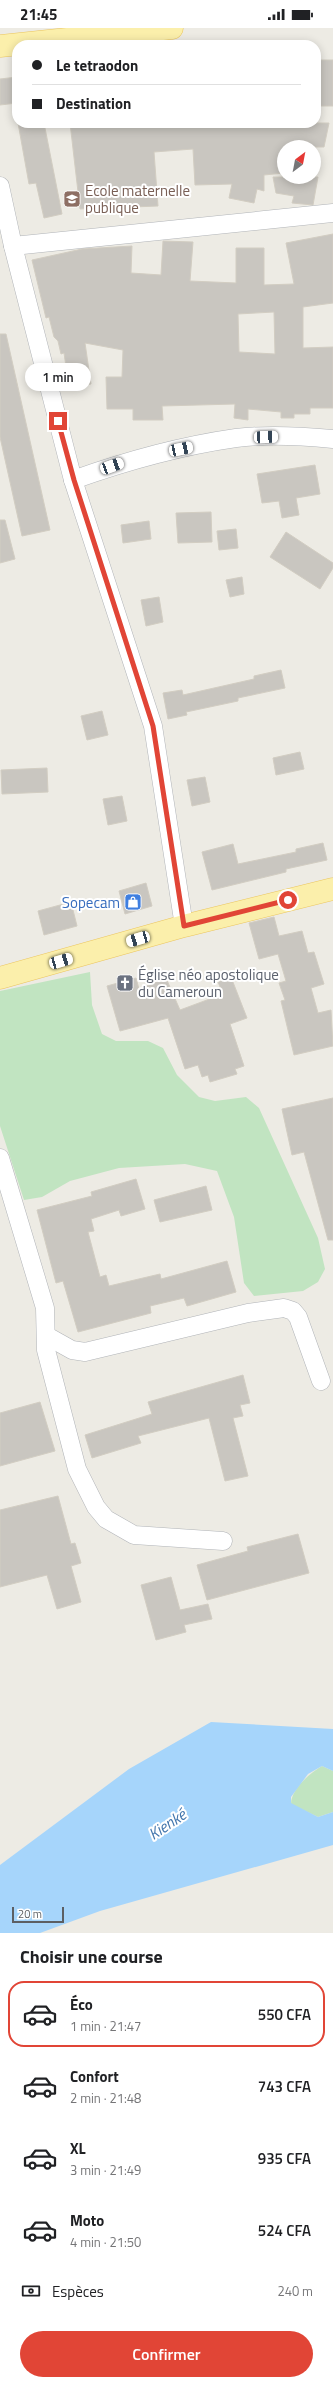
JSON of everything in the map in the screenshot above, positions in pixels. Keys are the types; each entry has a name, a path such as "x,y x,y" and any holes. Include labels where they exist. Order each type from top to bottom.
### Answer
{"main road":[{"path":"57,40 172,28"},
{"path":"0,46 12,45"},
{"path":"0,978 184,926 333,889"}],"street":[{"path":"0,186 13,246 74,480 153,726 184,926"},
{"path":"13,246 333,213"},
{"path":"74,480 126,461 236,438 295,436 333,439"},
{"path":"0,1158 45,1308 47,1336 46,1350 77,1469 96,1507 106,1519 134,1535 222,1541"},
{"path":"47,1336 72,1350 85,1352 248,1313 284,1308 293,1311 298,1317 321,1381"}],"green space":[{"path":"90,972 92,1005 102,1034 116,1041 148,1041 163,1048 177,1075 199,1097 215,1101 246,1097 259,1108 318,1238 325,1269 318,1282 303,1291 254,1296 244,1283 234,1217 217,1171 185,1164 119,1168 70,1181 42,1197 24,1200 0,1126 0,991"},
{"path":"322,1766 333,1771 333,1812 318,1817 291,1804 294,1793 302,1782"}],"water":[{"name":"Kienké","path":"211,1722 333,1729 333,1771 322,1766 308,1774 291,1797 291,1803 318,1817 333,1812 333,1845 100,1911 40,1933 0,1933 0,1865 129,1769"}],"building":[{"path":"321,60 333,60 333,106 321,106"},
{"path":"12,78 12,104 0,105 0,79"},
{"path":"321,123 329,123 324,147 321,147 321,140 277,140 277,174 264,175 264,191 257,189 254,203 229,198 232,184 195,185 193,149 154,152 158,206 80,209 71,128 321,128"},
{"path":"19,128 45,128 62,214 44,218 36,183 29,184"},
{"path":"273,177 277,177 277,184 317,184 313,205 292,203 294,196 276,193"},
{"path":"333,234 333,303 303,307 303,348 333,347 333,408 310,408 310,414 294,414 294,418 281,418 281,412 248,409 248,420 234,418 235,404 162,406 163,420 133,420 133,409 107,409 106,377 122,377 123,350 85,343 91,384 69,387 64,353 61,354 58,341 54,337 49,317 46,318 32,260 82,249 132,246 131,273 161,275 163,241 193,242 190,281 236,283 236,248 264,248 264,285 294,284 286,243","holes":["274,312 275,354 239,352 238,314"]},
{"path":"0,334 6,334 50,530 22,536 0,437"},
{"path":"315,465 320,494 296,498 299,515 282,518 279,501 262,503 257,474"},
{"path":"211,512 212,542 178,543 176,513"},
{"path":"0,520 5,520 15,559 0,563"},
{"path":"149,521 151,539 123,543 121,525"},
{"path":"236,529 238,548 219,550 217,531"},
{"path":"286,532 333,563 333,568 320,589 270,557"},
{"path":"242,577 244,594 230,597 226,580"},
{"path":"159,597 163,622 146,626 141,600"},
{"path":"281,670 285,688 238,698 238,701 186,712 187,715 168,719 163,693 182,690 183,695 254,679 254,676"},
{"path":"102,711 108,735 87,740 81,716"},
{"path":"300,752 304,769 276,775 273,758"},
{"path":"47,768 48,792 2,794 1,770"},
{"path":"205,777 210,802 192,806 187,780"},
{"path":"122,796 127,821 108,825 103,799"},
{"path":"323,843 327,860 286,869 286,872 212,890 202,852 233,844 238,864 296,852 296,849"},
{"path":"146,883 152,906 125,914 119,891"},
{"path":"71,902 77,926 44,935 38,911"},
{"path":"274,917 279,936 302,931 308,953 314,952 324,984 311,988 318,1013 331,1010 333,1046 294,1055 281,1001 285,1000 279,983 286,981 278,954 259,959 249,923"},
{"path":"231,977 247,1018 230,1024 244,1066 235,1069 237,1074 210,1082 208,1075 202,1077 198,1065 185,1069 168,1018 120,1031 107,986 136,978 139,989 166,978 180,1010 223,994 218,982"},
{"path":"333,1098 333,1240 328,1240 304,1152 292,1155 282,1109"},
{"path":"136,1179 145,1209 121,1216 119,1210 91,1219 94,1231 88,1232 100,1277 106,1275 109,1286 160,1274 161,1279 227,1261 236,1292 187,1306 184,1298 150,1306 151,1313 78,1332 63,1281 56,1283 37,1210 92,1196 91,1192"},
{"path":"206,1186 212,1210 160,1222 154,1200"},
{"path":"243,1375 250,1403 240,1405 243,1416 233,1418 248,1476 225,1481 209,1418 138,1436 141,1443 92,1458 85,1435 152,1414 148,1402"},
{"path":"40,1402 55,1451 0,1466 0,1413"},
{"path":"58,1496 71,1544 75,1543 81,1563 71,1566 81,1602 57,1609 47,1575 0,1587 0,1510"},
{"path":"298,1534 309,1573 207,1600 197,1565 248,1551 247,1547"},
{"path":"171,1577 180,1610 208,1604 212,1619 184,1625 186,1632 156,1640 141,1585"}],"place":[{"name":"Ecole maternelle publique","path":"72,199"},
{"name":"Sopecam","path":"133,902"},
{"name":"Église néo apostolique du Cameroun","path":"125,983"}],"route":[{"path":"58,421 74,480 153,726 184,926 288,900"}]}
